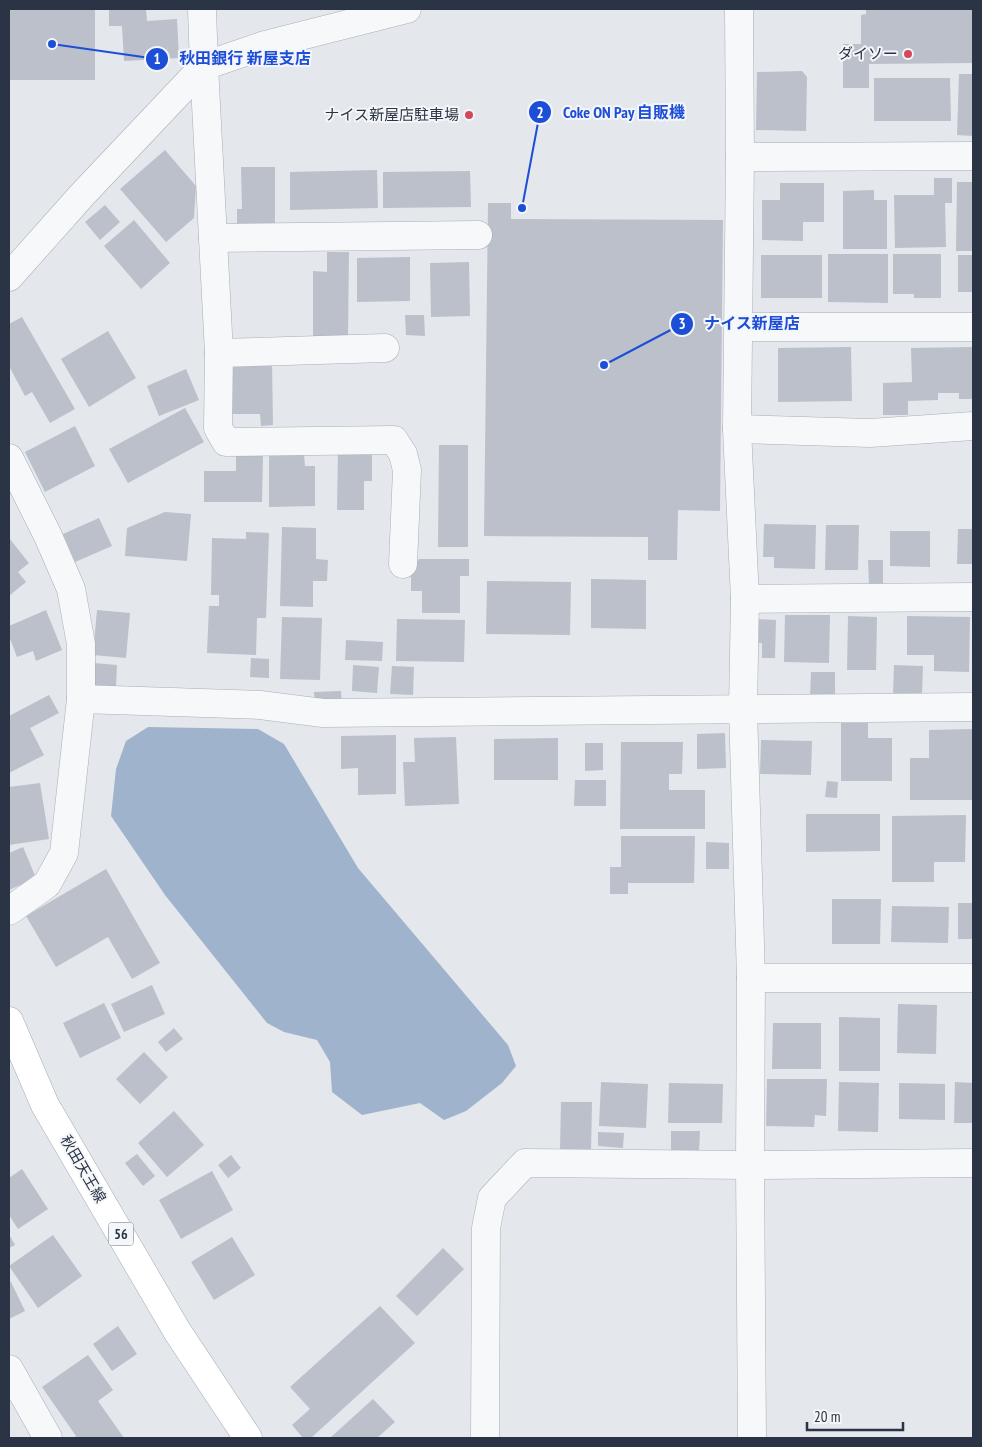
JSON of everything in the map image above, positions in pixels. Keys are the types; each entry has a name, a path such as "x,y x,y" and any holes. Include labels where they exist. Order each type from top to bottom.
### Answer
{"main road":[{"name":"秋田天王線","path":"9,1021 45,1105 177,1331 248,1438"}],"street":[{"path":"202,9 219,353 218,428 226,442 394,440 403,454 407,470 403,564"},
{"path":"9,277 204,66 265,45 407,9"},
{"path":"738,9 740,157 737,429 745,599 743,709 751,978 752,1438"},
{"path":"740,157 973,156"},
{"path":"213,238 478,235"},
{"path":"739,327 973,327"},
{"path":"219,353 385,348"},
{"path":"737,429 870,433 973,426"},
{"path":"9,458 48,536 71,589 81,644 81,698 64,853 47,884 9,911"},
{"path":"745,599 973,596"},
{"path":"81,698 260,705 323,713 973,707"},
{"path":"751,978 973,978"},
{"path":"486,1438 486,1228 492,1198 525,1163 973,1164"},
{"path":"9,1369 48,1438"}],"water":[{"path":"148,727 258,729 284,744 358,868 508,1045 516,1066 502,1083 466,1111 444,1120 420,1103 362,1115 332,1092 330,1062 317,1040 284,1032 267,1023 165,895 111,816 116,769 126,741"}],"building":[{"path":"9,9 95,9 95,80 9,80"},
{"path":"109,9 146,9 147,21 177,19 179,58 124,61 122,26 109,26"},
{"name":"ダイソー","path":"866,9 973,9 973,63 869,64 869,88 843,88 843,44 861,44 861,15 866,14"},
{"path":"802,71 807,77 806,131 756,130 757,72"},
{"path":"959,74 973,74 973,136 957,135"},
{"path":"874,78 950,78 951,121 874,121"},
{"path":"165,150 196,186 194,218 166,242 120,189"},
{"path":"241,167 275,167 275,224 237,224 237,209 242,209"},
{"path":"377,170 378,208 290,210 290,172"},
{"path":"470,171 471,207 383,208 383,172"},
{"path":"934,178 952,178 952,203 945,203 946,247 895,248 894,195 934,195"},
{"path":"957,182 973,182 973,251 956,251"},
{"path":"780,183 824,183 824,222 803,222 803,241 762,240 762,200 780,200"},
{"path":"874,190 874,200 887,200 887,249 843,249 843,191"},
{"path":"488,203 511,203 511,219 723,220 720,511 678,510 677,560 648,560 648,537 484,536"},
{"path":"105,205 120,222 100,240 85,222"},
{"path":"134,220 170,263 141,289 104,246"},
{"path":"327,252 349,252 348,337 313,337 313,271 327,272"},
{"path":"828,254 888,254 888,303 828,302"},
{"path":"893,254 941,254 941,298 914,298 914,294 893,294"},
{"path":"761,255 822,255 822,298 761,298"},
{"path":"958,255 973,255 973,292 958,292"},
{"path":"410,257 410,301 357,302 357,258"},
{"path":"469,262 470,316 431,317 430,263"},
{"path":"405,315 424,315 425,336 406,335"},
{"path":"22,317 75,409 50,423 32,392 25,396 9,366 9,324"},
{"path":"108,331 136,378 89,407 61,359"},
{"path":"851,347 852,401 778,402 778,348"},
{"path":"973,347 973,399 959,399 959,393 938,393 938,400 908,401 908,415 883,415 883,383 912,382 911,348"},
{"path":"272,362 273,425 261,426 260,414 231,414 230,363"},
{"path":"186,369 199,400 159,416 147,386"},
{"path":"185,408 204,442 128,483 109,449"},
{"path":"75,426 95,466 45,492 25,452"},
{"path":"439,445 468,445 468,547 438,547"},
{"path":"338,451 372,451 372,481 364,481 364,510 337,510"},
{"path":"269,455 304,455 305,466 315,466 315,506 269,507"},
{"path":"236,456 263,456 262,502 204,502 204,471 236,471"},
{"path":"165,512 191,514 187,561 125,556 127,528"},
{"path":"99,518 112,546 75,562 63,534"},
{"path":"764,524 816,525 815,569 774,568 774,557 763,557"},
{"path":"826,525 859,525 858,570 825,570"},
{"path":"282,527 316,528 316,559 328,560 327,581 313,581 313,607 280,606"},
{"path":"958,529 973,529 973,564 957,564"},
{"path":"890,531 930,531 930,567 890,566"},
{"path":"246,532 269,533 266,618 257,618 256,655 207,653 209,606 219,606 219,595 211,595 212,538 246,539"},
{"path":"9,538 29,563 18,572 26,582 9,596"},
{"path":"419,559 469,559 469,576 460,576 460,613 422,613 422,591 411,591 411,569"},
{"path":"868,560 883,560 883,584 869,584"},
{"path":"591,579 646,580 646,629 591,628"},
{"path":"487,581 571,582 570,635 486,634"},
{"path":"46,610 62,650 36,661 33,651 17,657 9,636 9,626"},
{"path":"97,610 130,613 126,658 93,655"},
{"path":"785,615 830,615 829,663 784,662"},
{"path":"848,616 877,617 876,670 847,670"},
{"path":"907,616 970,617 969,672 934,671 934,655 907,655"},
{"path":"282,617 322,618 320,680 280,679"},
{"path":"397,619 465,620 464,662 396,661"},
{"path":"755,619 776,620 775,658 762,658 762,643 754,643"},
{"path":"346,640 383,642 382,661 345,660"},
{"path":"251,658 269,659 269,678 250,677"},
{"path":"94,663 117,665 116,686 92,685"},
{"path":"353,665 379,667 377,693 352,691"},
{"path":"894,665 923,666 922,694 893,693"},
{"path":"392,666 414,667 413,695 390,694"},
{"path":"811,672 835,672 835,698 810,698"},
{"path":"341,691 342,705 315,706 314,692"},
{"path":"49,695 59,713 30,728 44,755 9,773 9,716"},
{"path":"841,723 868,723 868,738 892,738 892,781 841,781"},
{"path":"973,729 973,800 910,800 910,758 929,758 929,730"},
{"path":"725,733 726,768 697,769 697,734"},
{"path":"396,735 396,794 358,795 358,768 341,769 341,736"},
{"path":"456,737 459,804 405,806 403,762 415,762 414,738"},
{"path":"558,738 558,780 494,780 494,739"},
{"path":"761,740 812,741 811,775 760,774"},
{"path":"621,742 683,742 682,774 669,774 669,790 705,790 705,829 620,829"},
{"path":"585,743 603,743 603,770 585,771"},
{"path":"575,780 606,780 606,806 574,806"},
{"path":"827,781 838,782 837,798 825,797"},
{"path":"40,783 49,839 9,845 9,787"},
{"path":"806,814 880,814 880,851 806,852"},
{"path":"966,815 965,862 934,862 934,882 892,882 892,816"},
{"path":"621,836 695,836 694,883 628,883 628,894 610,894 610,867 621,867"},
{"path":"706,842 729,843 729,869 706,869"},
{"path":"23,847 36,878 9,890 9,853"},
{"path":"106,869 160,963 132,979 108,937 56,967 26,916"},
{"path":"832,899 881,899 880,944 832,944"},
{"path":"958,903 973,903 973,939 958,939"},
{"path":"892,906 949,907 948,943 891,942"},
{"path":"152,985 165,1014 124,1032 111,1004"},
{"path":"104,1003 121,1038 80,1058 63,1023"},
{"path":"898,1004 937,1005 936,1054 897,1053"},
{"path":"839,1017 880,1018 880,1071 839,1071"},
{"path":"773,1023 821,1023 821,1069 772,1069"},
{"path":"174,1028 183,1039 166,1052 158,1042"},
{"path":"144,1052 168,1077 140,1104 116,1079"},
{"path":"767,1079 827,1079 826,1116 815,1115 814,1127 766,1126"},
{"path":"601,1082 648,1084 646,1128 599,1126"},
{"path":"839,1082 879,1083 878,1132 838,1131"},
{"path":"955,1082 973,1083 973,1123 954,1123"},
{"path":"669,1083 723,1084 722,1123 668,1123"},
{"path":"899,1083 945,1084 945,1120 899,1119"},
{"path":"561,1102 592,1102 591,1151 560,1150"},
{"path":"174,1111 204,1145 167,1177 138,1143"},
{"path":"671,1131 700,1131 699,1151 671,1150"},
{"path":"598,1132 624,1133 623,1148 598,1146"},
{"path":"137,1154 155,1176 143,1186 125,1163"},
{"path":"231,1155 241,1168 228,1178 218,1165"},
{"path":"22,1169 48,1209 18,1229 9,1215 9,1178"},
{"path":"212,1171 233,1210 181,1239 159,1200"},
{"path":"9,1234 15,1245 9,1248"},
{"path":"53,1235 82,1276 38,1308 9,1266"},
{"path":"232,1237 255,1275 214,1300 191,1262"},
{"path":"443,1248 464,1269 417,1316 396,1296"},
{"path":"11,1282 25,1311 9,1319 9,1283"},
{"path":"380,1306 415,1343 311,1438 303,1438 292,1425 310,1409 290,1387"},
{"path":"118,1326 137,1354 112,1371 93,1344"},
{"path":"88,1355 113,1390 98,1401 124,1438 74,1438 76,1436 42,1387"},
{"path":"373,1399 395,1422 377,1438 330,1438"}],"place":[{"name":"秋田銀行 新屋支店","path":"52,44"},
{"name":"ダイソー","path":"908,54"},
{"name":"ナイス新屋店駐車場","path":"469,115"},
{"name":"Coke ON Pay 自販機","path":"522,208"},
{"name":"ナイス新屋店","path":"604,365"}]}
